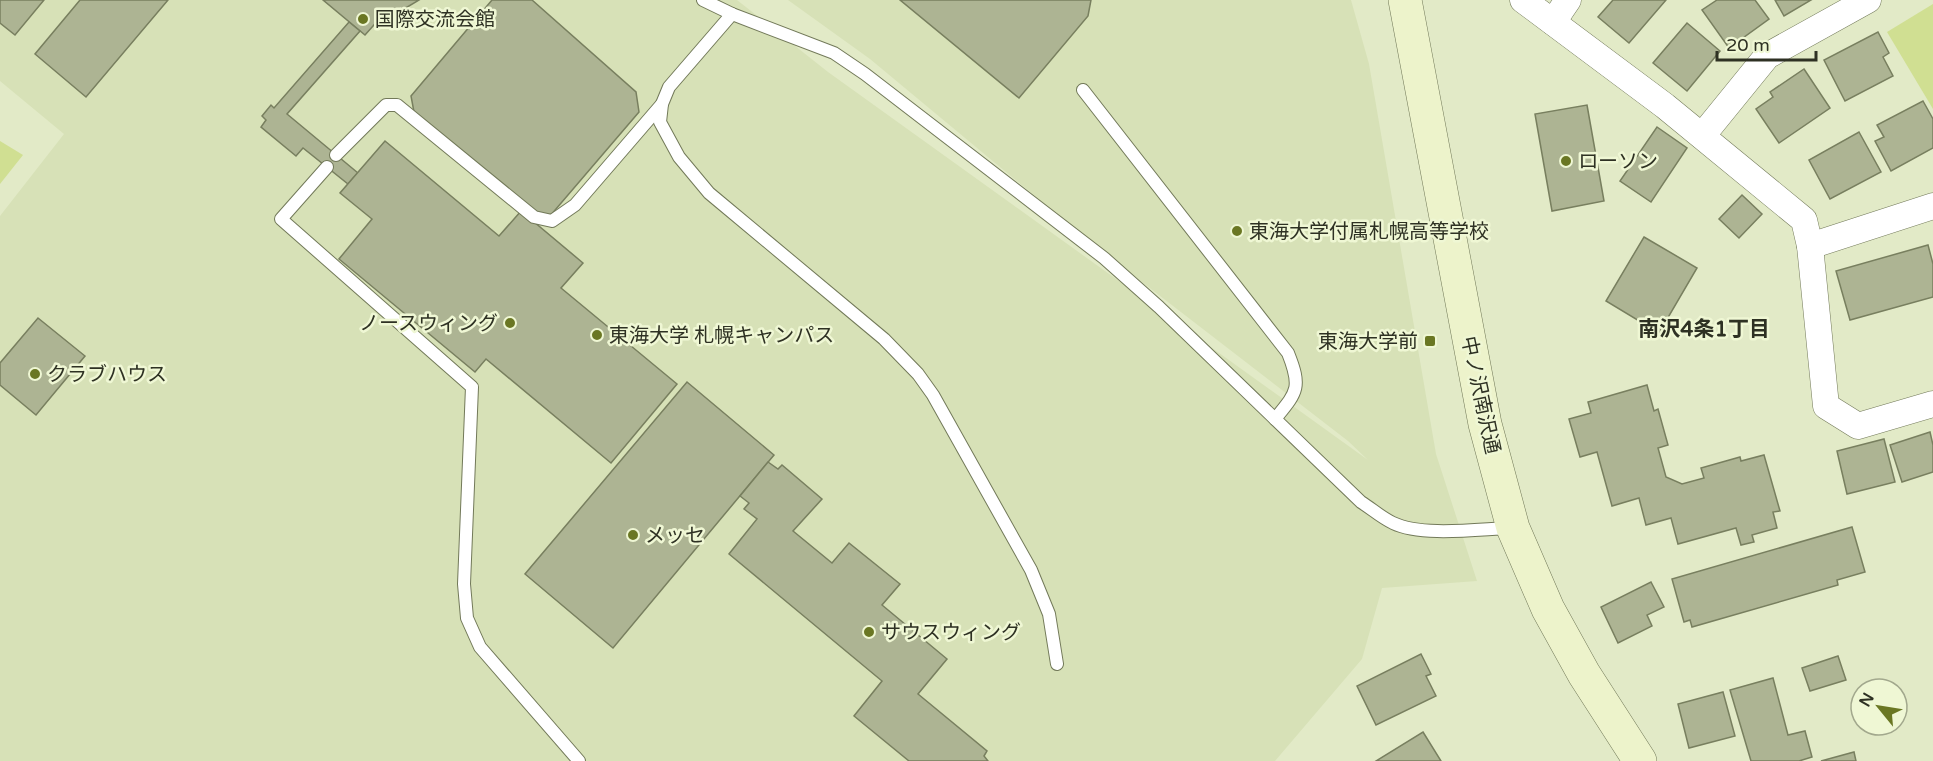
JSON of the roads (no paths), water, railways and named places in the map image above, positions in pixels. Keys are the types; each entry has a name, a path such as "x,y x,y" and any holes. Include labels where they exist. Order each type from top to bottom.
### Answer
{"street":[{"name":"中ノ沢南沢通","path":"1405,0 1485,424 1513,528 1548,609 1584,674 1640,761"},
{"path":"1523,0 1665,106 1804,220 1810,246 1826,406 1858,426 1933,404"},
{"path":"1553,22 1568,0"},
{"path":"1702,136 1767,56 1868,0"},
{"path":"1810,246 1933,206"}],"lane":[{"path":"703,0 732,14 834,53 865,74 1104,258 1159,307 1362,502 1394,523 1408,528 1432,530 1513,528"},
{"path":"732,14 669,87 662,104 660,122 679,157 709,193 884,339 918,374 933,395 1031,570 1049,614 1057,664"},
{"path":"1083,90 1288,353 1296,384 1295,395 1275,419"},
{"path":"336,155 386,105 397,105 534,217 552,221 574,205 662,104"},
{"path":"327,167 280,219 472,387 464,584 467,618 480,647 579,761"}],"place":[{"name":"国際交流会館","path":"363,19"},
{"name":"ローソン","path":"1566,161"},
{"name":"東海大学付属札幌高等学校","path":"1237,231"},
{"name":"ノースウィング","path":"510,323"},
{"name":"東海大学 札幌キャンパス","path":"597,335"},
{"name":"東海大学前","path":"1430,341"},
{"name":"クラブハウス","path":"35,374"},
{"name":"メッセ","path":"633,535"},
{"name":"サウスウィング","path":"869,632"}],"district":[{"name":"南沢4条1丁目","path":"1704,329"}]}
